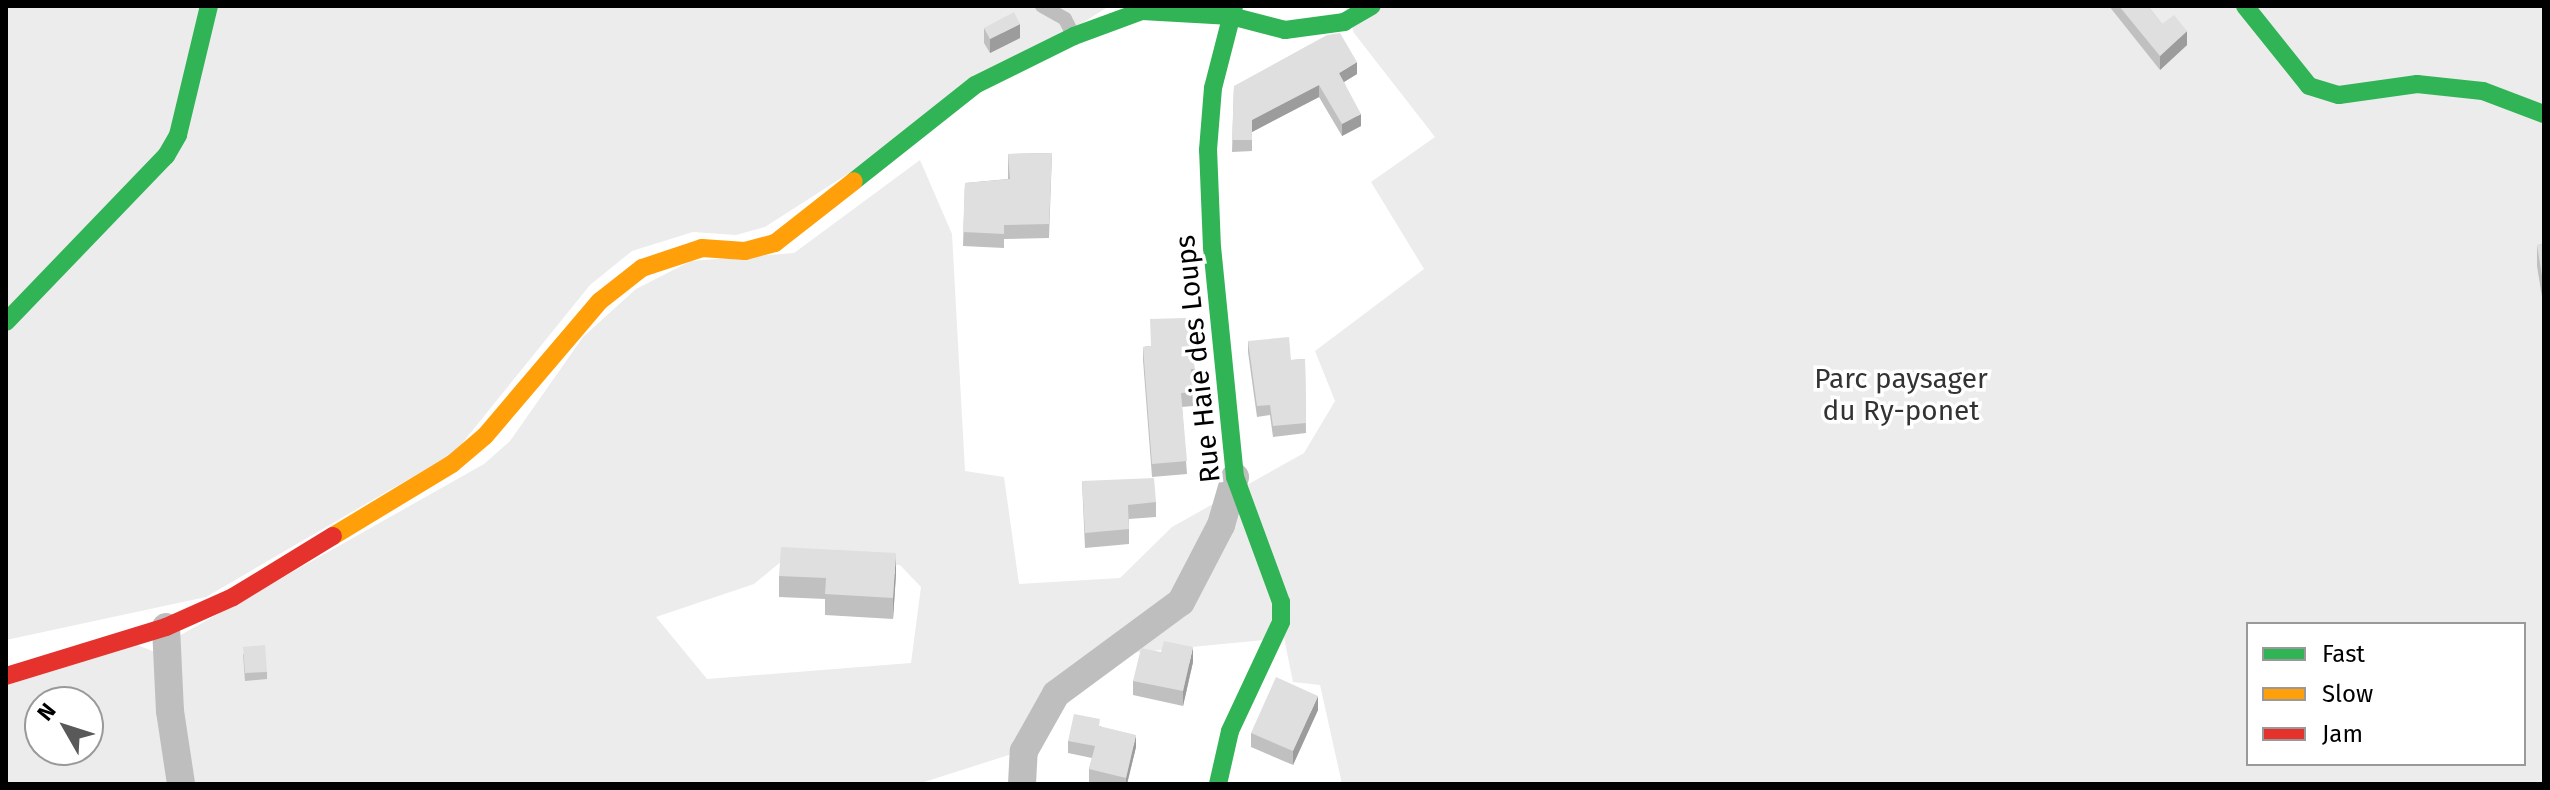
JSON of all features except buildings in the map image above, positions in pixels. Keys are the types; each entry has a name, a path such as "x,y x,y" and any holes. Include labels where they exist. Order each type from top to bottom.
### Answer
{"street":[{"path":"6,322 166,156 178,135 209,6"},
{"path":"6,676 166,627 233,597 452,464 485,436 600,301 642,268 702,248 745,251 775,243 975,85 1074,36 1142,11 1233,11 1285,30 1344,22 1372,6"},
{"path":"2245,6 2309,86 2339,95 2417,84 2483,91 2544,114"},
{"name":"Rue Haie des Loups","path":"1218,784 1230,731 1281,622 1281,602 1235,477 1212,248 1208,150 1213,88 1233,11"},
{"path":"1022,784 1024,751 1056,694 1181,602 1221,525 1235,477"},
{"path":"166,627 170,711 181,784"}],"lane":[{"path":"1042,6 1065,19 1074,36"}],"green space":[{"path":"6,6 1109,6 765,227 736,235 693,232 632,251 590,285 455,452 206,597 6,640"},
{"name":"Parc paysager du Ry-ponet","path":"1297,6 2544,6 2544,784 1342,784 1320,685 1293,682 1284,638 1129,653 1054,695 1015,753 918,784 192,784 180,726 179,636 484,464 510,441 583,337 636,289 691,261 794,253 920,160 952,234 965,471 1004,477 1019,584 1120,578 1172,527 1304,453 1335,401 1315,351 1424,269 1371,182 1435,137 1354,33 1346,8","holes":["783,560 900,565 921,587 911,663 707,679 656,617 754,584"]},
{"path":"137,645 155,652 168,784 6,784 6,680"}],"traffic: fast":[{"path":"6,322 166,156 178,135 209,6"},
{"path":"1218,784 1230,731 1281,622 1281,602 1235,477 1212,248 1208,150 1213,88 1234,6"},
{"path":"854,181 975,85 1074,36 1142,11 1231,16 1285,30 1344,22 1372,6"},
{"path":"2245,6 2309,86 2339,95 2417,84 2483,91 2544,114"}],"traffic: slow":[{"path":"333,536 452,464 485,436 600,301 642,268 702,248 745,251 775,243 854,181"}],"traffic: jam":[{"path":"6,676 166,627 233,597 333,536"}]}
